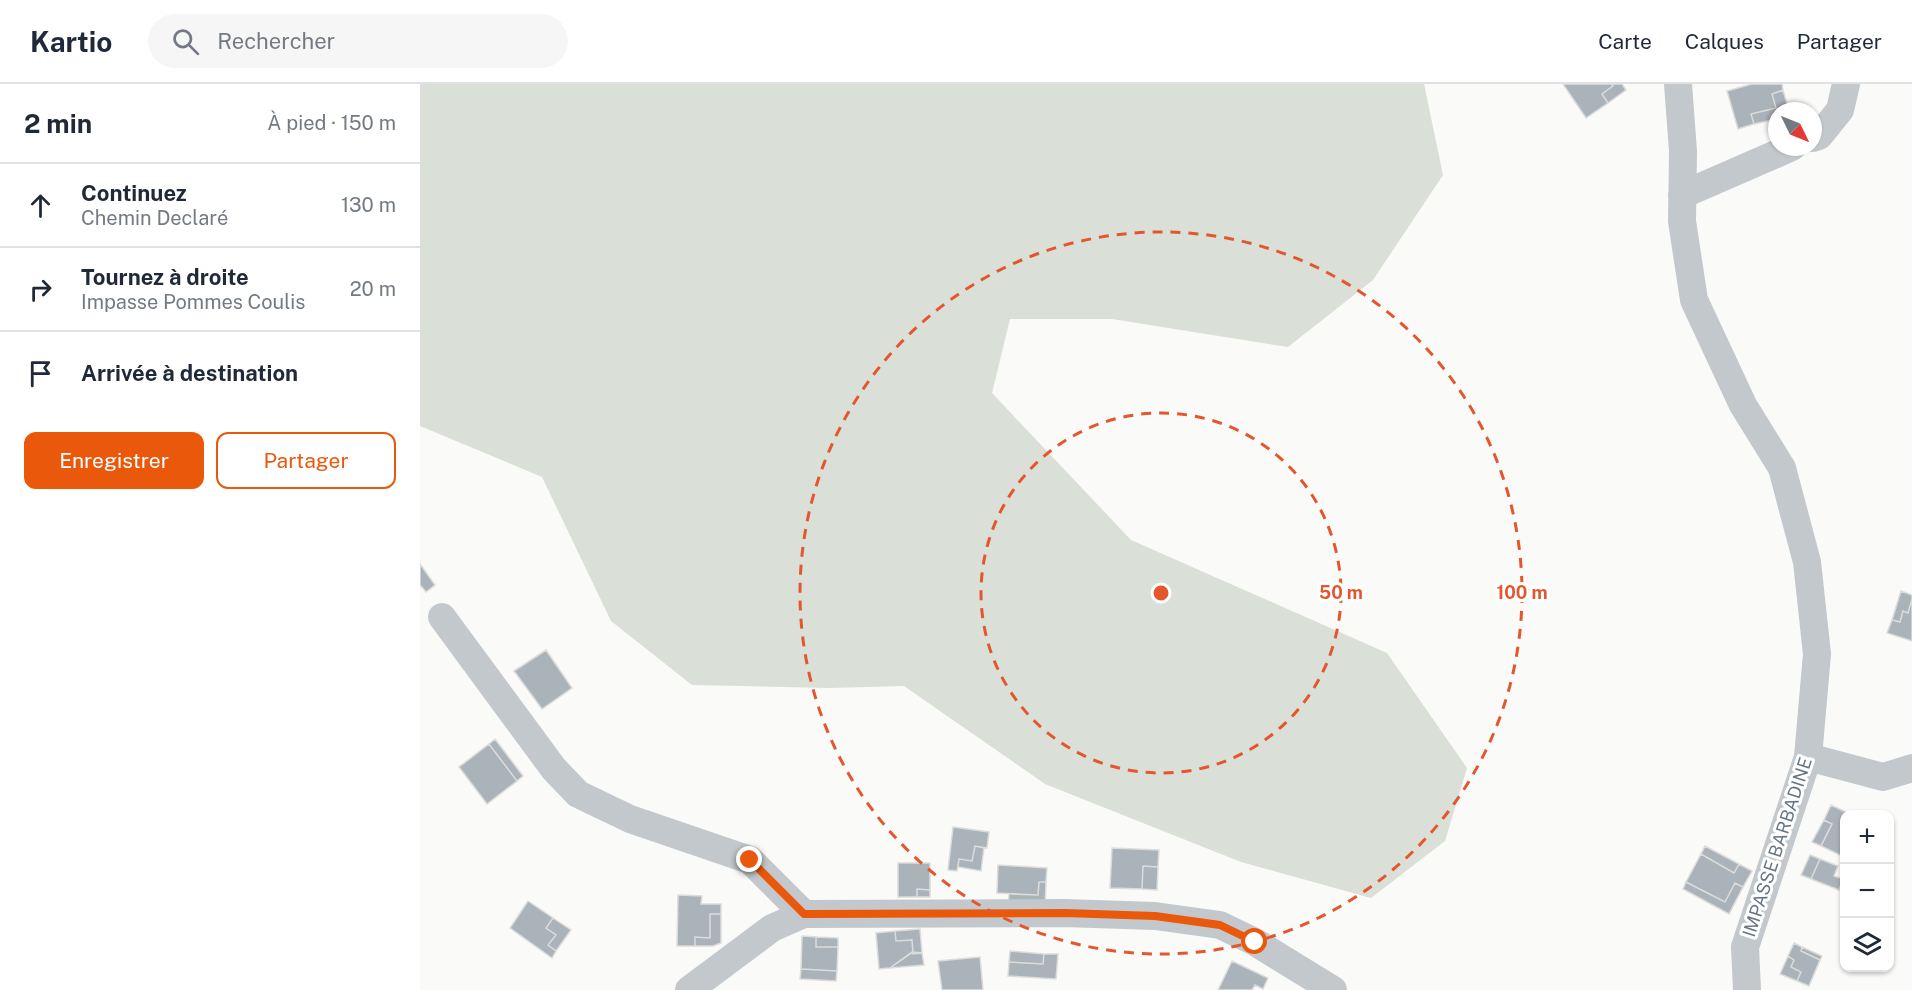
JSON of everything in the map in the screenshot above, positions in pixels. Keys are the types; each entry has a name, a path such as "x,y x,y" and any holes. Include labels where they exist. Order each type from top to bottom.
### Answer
{"street":[{"name":"IMPASSE BARBADINE","path":"1678,84 1683,151 1682,221 1694,300 1743,405 1782,468 1807,562 1818,654 1808,756 1745,947 1747,990"},
{"path":"1822,132 1840,110 1846,84"},
{"path":"1682,195 1771,156"},
{"path":"442,617 554,769 578,794 630,819 750,860 804,914"},
{"path":"1808,756 1883,777 1912,768"},
{"path":"689,990 772,928 804,914 1065,913 1166,917 1220,925 1255,942 1333,990"}],"shaded area":[{"path":"420,84 1424,84 1443,175 1373,280 1288,347 1112,319 1010,319 992,393 1131,540 1387,653 1467,768 1445,841 1371,898 1241,862 1045,784 904,686 829,688 692,685 611,621 542,477 420,426"}],"building":[{"path":"1563,84 1611,84 1613,86 1602,94 1608,103 1586,118"},
{"path":"1611,84 1622,84 1626,90 1608,103 1602,94 1613,86"},
{"path":"1752,84 1782,84 1783,90 1772,94 1774,102 1768,102 1768,110 1751,114 1754,124 1738,129 1727,91"},
{"path":"1783,90 1786,102 1774,102 1772,94"},
{"path":"1768,110 1768,121 1754,124 1751,114"},
{"path":"420,564 435,585 426,592 420,585"},
{"path":"1901,591 1912,595 1912,599 1908,613 1903,611 1900,622 1892,620"},
{"path":"1912,599 1912,641 1887,633 1892,620 1900,622 1903,611 1908,613"},
{"path":"546,650 572,688 542,709 514,671"},
{"path":"495,739 523,776 517,781 489,744"},
{"path":"489,744 517,781 487,804 459,767"},
{"path":"1831,805 1842,810 1840,855 1821,846 1832,824 1824,820"},
{"path":"1824,820 1832,824 1821,846 1812,842"},
{"path":"953,827 989,832 987,848 975,846 972,861 959,859 957,871 948,870"},
{"path":"975,846 984,848 981,871 958,867 959,859 972,861"},
{"path":"1705,846 1739,864 1734,873 1701,854"},
{"path":"1112,848 1159,850 1158,867 1143,866 1142,889 1110,888"},
{"path":"1701,854 1734,873 1739,864 1752,871 1743,887 1735,883 1725,902 1686,882"},
{"path":"1810,855 1820,859 1811,879 1801,875"},
{"path":"1820,859 1838,866 1834,876 1840,878 1840,887 1839,890 1811,879"},
{"path":"898,863 930,863 930,890 917,889 917,897 898,897"},
{"path":"998,865 1047,868 1046,882 1039,882 1038,895 997,893"},
{"path":"1143,866 1158,867 1157,890 1142,889"},
{"path":"1039,882 1046,882 1045,908 1008,905 1009,894 1038,895"},
{"path":"1686,882 1725,902 1735,883 1743,887 1729,914 1683,889"},
{"path":"917,889 930,890 930,897 917,897"},
{"path":"678,895 702,896 701,904 721,904 721,914 710,914 710,938 695,937 695,946 677,946"},
{"path":"528,901 553,918 546,928 556,935 548,945 556,951 552,958 510,928"},
{"path":"710,914 721,914 721,943 713,946 695,946 695,937 710,938"},
{"path":"553,918 571,930 556,951 548,945 556,935 546,928"},
{"path":"920,929 922,953 913,954 912,940 896,941 895,931"},
{"path":"895,931 896,941 912,940 913,952 890,968 879,969 876,933"},
{"path":"802,936 816,937 816,947 838,947 837,971 801,969"},
{"path":"816,937 838,938 838,947 816,947"},
{"path":"1794,943 1802,947 1801,951 1820,960 1809,986 1797,981 1801,972 1791,967 1794,960 1788,956"},
{"path":"1802,947 1822,956 1820,960 1801,951"},
{"path":"1010,951 1044,954 1043,964 1009,962"},
{"path":"912,952 922,953 924,965 890,968"},
{"path":"1044,954 1058,954 1056,979 1008,976 1009,962 1043,964"},
{"path":"1788,956 1794,960 1791,967 1801,972 1797,981 1780,974"},
{"path":"980,957 983,990 942,990 938,961"},
{"path":"1232,961 1268,978 1263,989 1255,985 1252,990 1218,990"},
{"path":"801,969 837,971 836,981 800,979"}],"route":[{"path":"750,860 804,914 1065,913 1155,916 1220,925 1255,942"}]}
